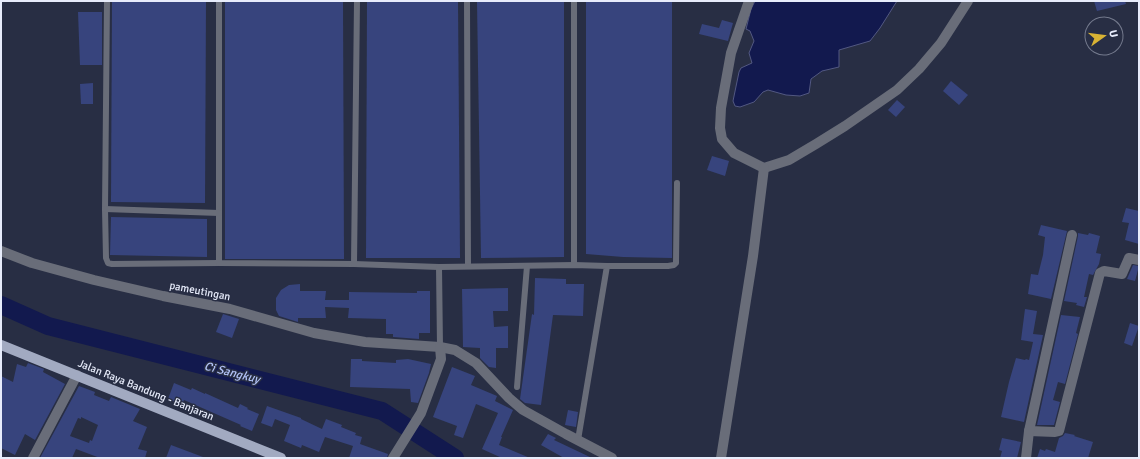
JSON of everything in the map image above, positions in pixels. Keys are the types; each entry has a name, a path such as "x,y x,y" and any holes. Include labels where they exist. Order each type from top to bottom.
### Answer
{"main road":[{"name":"Jalan Raya Bandung - Banjaran","path":"1,345 77,375 264,455 281,458"}],"street":[{"path":"749,1 731,53 721,108 720,128 722,139 734,153 764,168 789,160 845,126 897,90 942,43 968,1"},
{"path":"722,458 753,256 764,168"},
{"path":"1026,458 1029,431 1072,235"},
{"name":"pameutingan","path":"1,251 32,263 94,280 163,296 230,309 314,333 365,342 440,347 455,350 476,363 509,398 523,410 612,458"},
{"path":"1029,431 1059,431 1100,273 1104,271 1123,274 1128,259 1139,260"},
{"path":"393,458 421,413 441,359 440,347"},
{"path":"33,458 77,375"}],"lane":[{"path":"107,1 105,209 106,258 108,263 354,264 439,267 574,265 668,266 676,263 677,182"},
{"path":"219,1 220,263"},
{"path":"354,264 357,1"},
{"path":"467,1 468,266"},
{"path":"574,1 574,265"},
{"path":"105,209 220,213"},
{"path":"517,387 527,266"},
{"path":"578,440 607,266"},
{"path":"439,267 440,347"}],"shaded area":[{"path":"755,1 897,1 870,41 839,50 839,67 822,71 811,79 809,93 800,96 786,95 768,90 763,92 754,102 740,107 735,106 733,101 741,68 752,63 749,53 754,41 750,31 746,29 751,9"}],"building":[{"path":"112,1 206,1 205,203 111,202"},
{"path":"225,1 343,1 344,259 225,259"},
{"path":"367,1 458,1 460,258 366,258"},
{"path":"477,1 564,1 564,257 481,258"},
{"path":"586,1 672,1 672,258 623,257 586,254"},
{"path":"1094,1 1125,1 1126,4 1097,11"},
{"path":"78,12 102,12 102,65 80,65"},
{"path":"722,20 733,23 728,41 699,34 702,24 719,28"},
{"path":"951,81 968,95 959,105 943,91"},
{"path":"93,83 93,104 81,104 80,84"},
{"path":"897,100 905,107 896,117 888,110"},
{"path":"712,156 729,161 725,176 707,170"},
{"path":"1126,208 1139,211 1139,244 1125,240 1129,223 1122,222"},
{"path":"111,217 207,219 207,257 110,255"},
{"path":"1041,225 1067,231 1051,299 1028,294 1031,274 1038,275 1043,255 1045,237 1038,235"},
{"path":"1078,233 1088,235 1089,233 1100,236 1096,253 1101,254 1099,264 1093,275 1089,274 1084,297 1087,297 1084,307 1076,305 1077,303 1064,301"},
{"path":"1133,265 1139,266 1135,281 1127,279"},
{"path":"535,278 566,279 566,284 584,284 583,316 553,315 541,405 525,403 520,399 532,314 534,315"},
{"path":"300,284 300,291 326,291 325,300 349,300 349,292 417,293 417,291 430,291 430,333 419,333 419,339 393,337 393,334 386,334 386,319 348,318 349,308 325,307 326,318 298,318 298,322 279,316 276,310 276,298 281,290 289,285"},
{"path":"508,288 508,311 493,311 494,327 508,326 508,348 496,348 496,368 489,367 480,358 480,348 463,347 462,289"},
{"path":"1025,309 1037,311 1033,334 1043,335 1024,422 1001,417 1016,358 1029,360 1033,342 1021,340"},
{"path":"223,314 239,319 232,338 216,332"},
{"path":"1061,315 1080,317 1076,333 1078,334 1065,384 1058,382 1053,400 1060,402 1054,425 1037,425"},
{"path":"1130,323 1139,326 1132,346 1124,343"},
{"path":"351,359 396,363 396,360 408,359 431,364 418,403 411,402 410,389 350,387"},
{"path":"28,363 44,369 43,372 65,384 35,440 25,434 15,455 1,448 1,376 13,382 17,364 26,367"},
{"path":"452,367 475,376 471,385 497,396 495,401 513,410 499,445 530,458 502,458 482,449 498,413 476,404 463,438 454,435 457,426 433,417"},
{"path":"174,383 191,390 192,388 205,393 238,408 240,404 259,414 252,431 184,400 182,405 168,399"},
{"path":"79,386 95,392 94,395 109,401 111,397 140,409 133,421 147,427 138,449 147,451 145,458 100,458 76,449 72,458 40,458","holes":["81,417 98,425 92,441 90,440 89,443 70,436 78,418 81,419"]},
{"path":"267,406 301,418 322,429 326,419 342,425 341,427 356,433 355,435 362,437 360,444 388,454 387,458 349,458 353,446 325,437 319,452 302,445 301,448 284,441 290,425 275,419 272,427 261,423"},
{"path":"568,410 578,412 576,427 565,425"},
{"path":"1065,433 1093,442 1088,458 1037,458 1040,449 1055,452 1059,438"},
{"path":"548,434 556,438 554,440 592,458 564,458 541,445"},
{"path":"1002,438 1021,442 1017,458 1000,458 1002,451 999,450"},
{"path":"171,445 203,457 203,458 166,458"}],"waterway":[{"name":"Ci Sangkuy","path":"1,305 48,326 382,411 455,458"}]}
